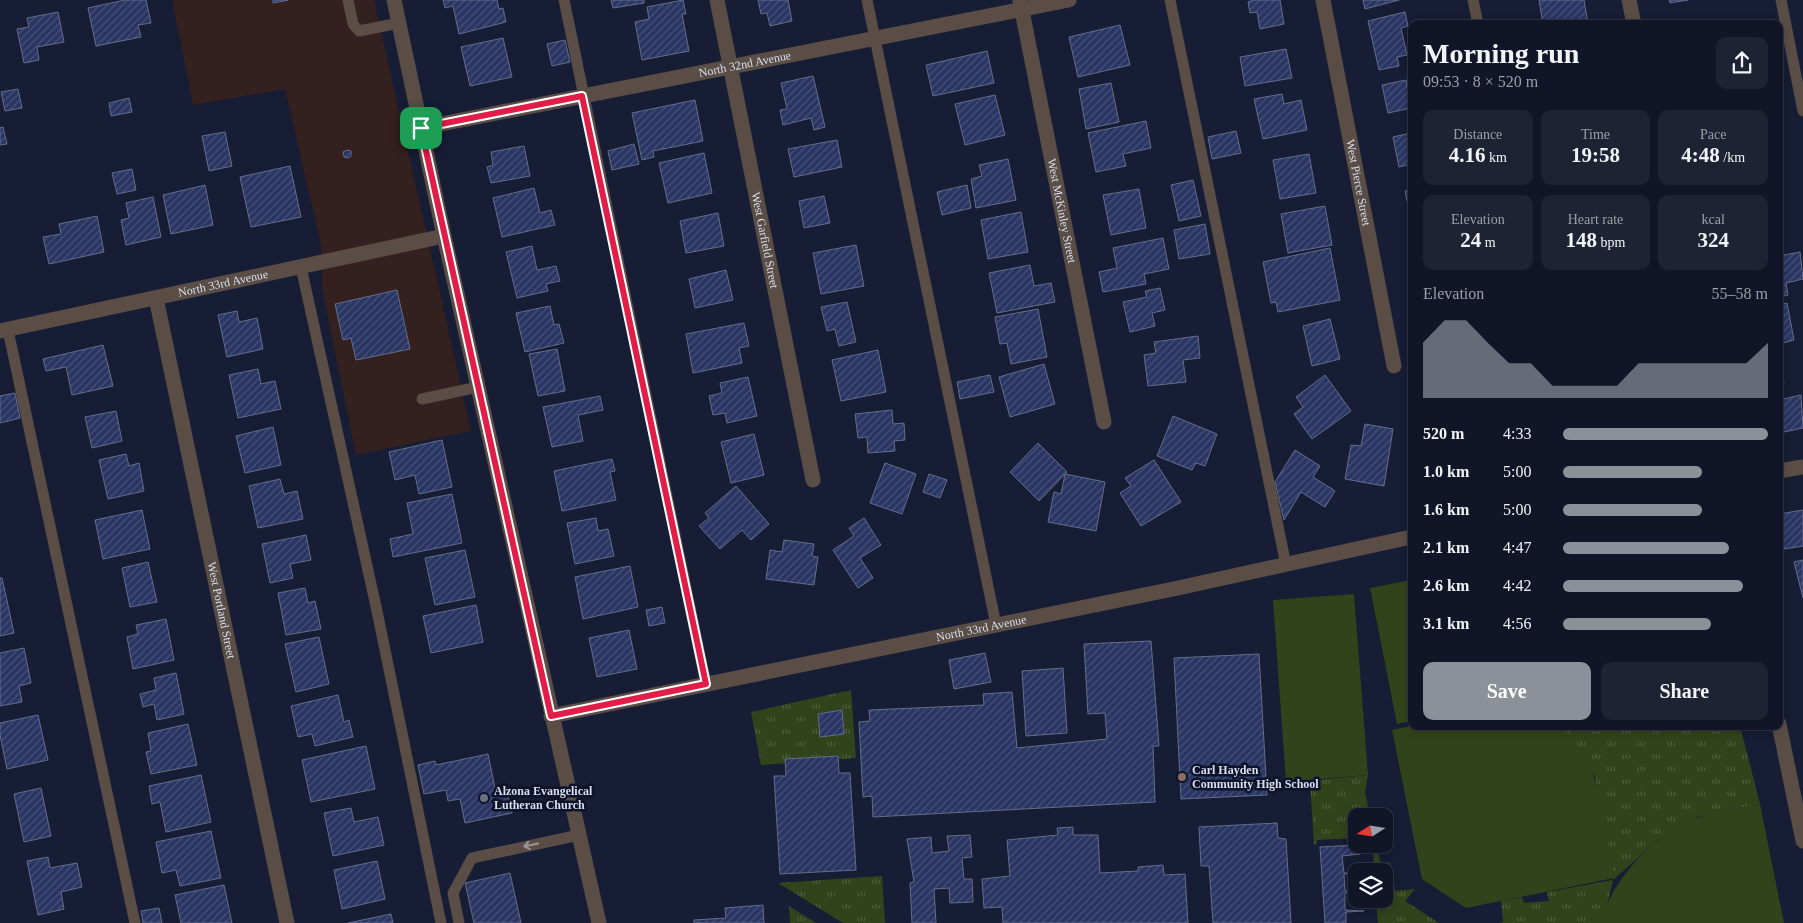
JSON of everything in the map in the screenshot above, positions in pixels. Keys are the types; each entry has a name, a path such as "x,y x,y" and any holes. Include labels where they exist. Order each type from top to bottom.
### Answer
{"street":[{"path":"394,0 444,236 599,923"},
{"name":"West Garfield Street","path":"717,0 813,480"},
{"name":"North 32nd Avenue","path":"421,128 875,38 1021,5 1069,0"},
{"name":"West Pierce Street","path":"1323,0 1394,366"},
{"path":"1629,0 1633,20"},
{"name":"West McKinley Street","path":"1021,5 1104,422"},
{"name":"North 33rd Avenue","path":"4,331 444,236"},
{"name":"West Portland Street","path":"156,298 287,923"},
{"path":"1783,470 1803,467"},
{"name":"North 33rd Avenue","path":"551,716 1286,565 1408,538"},
{"path":"1780,730 1803,841"}],"lane":[{"path":"348,0 353,24 359,31 398,23"},
{"path":"564,0 582,96 706,684"},
{"path":"867,0 996,625"},
{"path":"1170,0 1286,565"},
{"path":"1473,0 1477,20"},
{"path":"1780,0 1803,111"},
{"path":"302,267 375,602 441,923"},
{"path":"4,331 135,923"},
{"path":"422,399 478,387"},
{"path":"459,923 453,893 472,858 578,835"}],"shaded area":[{"path":"172,0 374,0 471,431 356,455 322,289 321,245 285,89 193,105"}],"green space":[{"path":"1408,581 1408,722 1397,724 1370,588"},
{"path":"1354,594 1368,775 1286,782 1273,600"},
{"path":"851,690 856,758 761,765 751,712"},
{"path":"1408,727 1408,730 1561,730 1571,738 1583,754 1592,773 1604,816 1614,878 1466,908 1422,879 1392,730"},
{"path":"1561,730 1741,730 1760,804 1698,817 1658,840 1613,880 1595,777"},
{"path":"1368,775 1365,792 1368,808 1348,808 1348,838 1317,840 1317,843 1314,845 1310,781"},
{"path":"1760,804 1784,923 1601,923 1606,906 1625,874 1652,845 1668,833 1700,817"},
{"path":"1373,853 1378,853 1381,863 1374,863"},
{"path":"882,876 885,923 843,923 778,883"},
{"path":"1393,879 1395,891 1415,889 1405,901 1439,923 1378,923 1377,908 1393,908"},
{"path":"1613,880 1603,923 1499,923 1503,922 1501,901 1522,897 1524,903 1549,901 1547,892"},
{"path":"789,906 816,923 790,923"}],"building":[{"path":"125,0 146,0 151,23 138,25 141,37 96,46 88,8"},
{"path":"273,0 288,0 273,3"},
{"path":"443,0 497,0 499,9 503,8 506,22 459,34 453,6 445,8"},
{"path":"611,0 644,0 644,3 613,8"},
{"path":"683,0 686,14 682,14 689,51 642,60 635,22 649,19 647,7"},
{"path":"758,0 788,0 792,21 770,26 767,13 761,14"},
{"path":"1254,0 1280,0 1284,24 1260,29 1257,12 1250,13 1248,2"},
{"path":"1363,0 1399,0 1365,9"},
{"path":"1539,0 1584,0 1587,20 1542,20"},
{"path":"1669,0 1688,0 1670,3"},
{"path":"58,12 64,42 37,47 39,60 24,63 17,29 29,27 27,18"},
{"path":"1405,12 1408,26 1401,28 1407,55 1397,57 1399,66 1379,70 1368,21"},
{"path":"1120,25 1130,65 1078,77 1069,37"},
{"path":"503,38 512,77 470,86 461,47"},
{"path":"565,40 570,62 552,66 547,44"},
{"path":"1286,49 1292,78 1245,86 1240,57"},
{"path":"987,51 994,83 933,96 926,65"},
{"path":"813,76 825,127 814,130 811,118 783,125 780,110 787,109 781,83"},
{"path":"1406,80 1408,109 1388,113 1382,85"},
{"path":"1111,83 1119,122 1086,129 1079,89"},
{"path":"18,89 22,108 5,111 1,92"},
{"path":"1282,94 1284,104 1301,100 1307,130 1263,139 1254,99"},
{"path":"995,95 1005,135 965,145 955,104"},
{"path":"129,98 132,112 111,116 109,103"},
{"path":"695,100 703,141 653,151 654,157 642,160 632,113"},
{"path":"1146,121 1151,148 1123,154 1126,166 1096,172 1088,133"},
{"path":"3,127 7,144 0,145 0,128"},
{"path":"1236,131 1241,153 1212,159 1208,137"},
{"path":"225,132 232,166 209,171 202,136"},
{"path":"1408,134 1408,169 1407,165 1399,167 1393,137"},
{"path":"837,140 842,167 794,177 788,149"},
{"path":"634,144 639,164 612,170 608,151"},
{"path":"524,146 530,176 491,183 487,167 493,165 491,152"},
{"path":"351,151 351,156 348,158 344,157 343,152"},
{"path":"704,153 712,193 668,203 659,163"},
{"path":"1309,154 1316,193 1280,199 1273,160"},
{"path":"1008,159 1016,200 976,208 971,179 982,176 979,165"},
{"path":"290,166 301,217 251,227 240,177"},
{"path":"132,169 136,190 117,194 112,173"},
{"path":"1193,180 1201,216 1179,221 1171,185"},
{"path":"205,185 213,225 171,234 163,195"},
{"path":"967,185 971,208 942,215 937,192"},
{"path":"534,188 540,213 551,210 555,225 502,237 493,198"},
{"path":"1139,189 1146,228 1111,235 1103,195"},
{"path":"1408,190 1408,205 1405,191"},
{"path":"824,196 830,223 804,228 799,201"},
{"path":"153,197 161,237 126,245 121,220 129,218 126,203"},
{"path":"1325,206 1332,245 1288,253 1281,214"},
{"path":"1021,212 1028,252 988,259 981,220"},
{"path":"718,213 724,246 686,253 680,221"},
{"path":"97,216 104,252 49,264 43,237 61,234 59,224"},
{"path":"1205,224 1210,254 1179,259 1174,230"},
{"path":"1163,238 1169,269 1144,274 1146,284 1103,292 1099,272 1117,268 1113,248"},
{"path":"856,245 864,286 821,294 813,253"},
{"path":"532,246 537,270 556,266 560,281 546,284 548,291 517,298 506,252"},
{"path":"1330,248 1340,300 1278,312 1276,302 1271,303 1263,262"},
{"path":"1800,252 1803,279 1786,283 1788,295 1783,296 1783,255"},
{"path":"1030,265 1034,286 1051,283 1055,302 997,313 989,273"},
{"path":"726,270 733,300 695,308 689,279"},
{"path":"1160,288 1165,310 1152,313 1155,326 1130,332 1123,302 1147,297 1145,291"},
{"path":"397,290 410,349 356,360 351,338 343,340 335,304"},
{"path":"847,302 856,342 839,346 835,329 827,331 821,307"},
{"path":"1787,303 1794,340 1783,343 1783,304"},
{"path":"550,306 554,325 559,324 564,343 525,352 516,313"},
{"path":"1038,309 1047,357 1011,364 1007,343 1000,344 995,317"},
{"path":"237,311 239,322 257,318 263,349 227,357 218,315"},
{"path":"1330,319 1340,359 1312,366 1303,326"},
{"path":"744,323 749,346 739,348 742,363 693,373 686,334"},
{"path":"1198,336 1200,358 1183,360 1186,382 1148,386 1144,355 1156,353 1154,342"},
{"path":"103,345 113,386 72,395 66,367 46,371 43,359"},
{"path":"557,349 565,391 538,396 529,354"},
{"path":"878,350 886,392 841,401 832,360"},
{"path":"1044,364 1055,404 1010,417 999,377"},
{"path":"258,369 261,384 275,381 281,409 238,418 229,375"},
{"path":"990,375 994,392 960,399 957,382"},
{"path":"1325,375 1351,411 1312,439 1294,414 1303,407 1296,397"},
{"path":"748,377 757,416 727,423 725,413 713,415 709,396 722,393 720,383"},
{"path":"15,393 20,418 0,423 0,396"},
{"path":"1801,395 1803,428 1783,432 1783,399"},
{"path":"600,396 603,410 578,415 583,441 552,447 543,407"},
{"path":"892,410 893,424 904,423 905,440 894,441 895,451 868,453 867,437 858,438 855,414"},
{"path":"116,411 122,441 92,448 85,417"},
{"path":"1173,416 1217,434 1205,466 1196,463 1192,470 1157,456"},
{"path":"1365,424 1393,429 1384,486 1345,479 1351,445 1361,446"},
{"path":"273,427 281,465 245,473 236,436"},
{"path":"754,434 764,475 731,483 721,442"},
{"path":"442,440 452,487 419,494 415,475 395,480 389,452"},
{"path":"1038,443 1067,472 1039,501 1010,472"},
{"path":"1295,450 1320,466 1313,477 1335,491 1325,507 1301,492 1284,520 1275,482"},
{"path":"126,454 129,466 139,463 144,491 108,499 99,460"},
{"path":"612,459 615,471 610,472 616,500 562,511 554,471"},
{"path":"1154,460 1181,502 1141,526 1120,493 1131,486 1125,478"},
{"path":"885,463 916,474 902,514 870,503"},
{"path":"929,474 947,480 940,498 923,492"},
{"path":"1065,474 1105,482 1096,531 1048,522 1054,492 1061,494"},
{"path":"280,479 284,494 297,491 303,519 258,528 249,486"},
{"path":"736,486 769,524 751,540 742,530 720,549 699,526 709,518 705,513"},
{"path":"452,494 462,543 393,557 390,539 413,534 407,503"},
{"path":"142,510 150,549 103,559 95,520"},
{"path":"1803,510 1803,546 1784,549 1783,513"},
{"path":"596,518 598,531 608,529 614,556 575,564 567,523"},
{"path":"864,518 881,545 860,558 873,578 858,588 833,550 854,536 849,528"},
{"path":"306,535 311,560 290,564 293,578 270,583 262,544"},
{"path":"784,540 814,544 812,556 818,557 814,585 766,579 770,550 782,552"},
{"path":"465,550 475,597 435,605 425,558"},
{"path":"1803,560 1803,598 1794,562"},
{"path":"148,562 157,602 130,607 122,568"},
{"path":"630,566 638,607 583,619 575,577"},
{"path":"0,578 2,578 14,633 0,636"},
{"path":"305,588 308,603 315,601 321,629 286,635 278,593"},
{"path":"476,605 483,642 431,653 423,616"},
{"path":"662,607 665,623 649,626 646,610"},
{"path":"166,619 174,660 133,669 127,637 138,634 136,625"},
{"path":"629,630 637,669 597,677 589,638"},
{"path":"319,637 329,684 296,692 285,644"},
{"path":"1151,641 1159,746 1153,746 1155,802 873,817 872,796 863,797 859,722 870,721 869,710 984,705 983,694 1012,692 1017,748 1107,739 1105,713 1088,714 1084,644"},
{"path":"24,648 31,683 19,686 22,702 0,706 0,653"},
{"path":"985,653 991,682 954,689 949,660"},
{"path":"1259,654 1267,795 1181,799 1174,658"},
{"path":"1063,668 1067,733 1026,736 1022,671"},
{"path":"176,673 184,714 157,720 154,704 143,707 140,694 156,690 154,678"},
{"path":"338,695 344,722 349,720 353,737 315,746 312,734 298,737 291,706"},
{"path":"842,710 844,734 820,737 818,714"},
{"path":"38,715 48,760 7,769 0,735 0,723"},
{"path":"188,724 197,765 151,774 146,752 151,751 148,733"},
{"path":"366,746 375,789 311,802 302,760"},
{"path":"488,754 495,788 506,786 512,813 465,823 460,799 448,801 446,790 424,794 418,765 435,761 436,765"},
{"path":"838,756 839,773 850,773 856,870 780,874 774,776 786,776 785,759"},
{"path":"201,775 211,822 166,832 160,802 152,804 149,786"},
{"path":"41,788 51,836 24,842 14,794"},
{"path":"351,808 354,822 378,817 384,845 333,856 324,813"},
{"path":"1277,823 1278,838 1286,839 1291,923 1213,923 1209,866 1201,866 1199,827"},
{"path":"1073,827 1073,835 1098,835 1100,873 1138,871 1138,867 1163,865 1164,875 1185,874 1188,923 1003,923 1002,907 984,908 982,879 1010,876 1007,840 1058,835 1057,828"},
{"path":"211,831 221,878 180,886 176,870 162,873 156,842"},
{"path":"970,835 972,857 962,858 964,879 972,879 973,902 950,903 949,888 934,889 936,923 912,923 910,883 914,882 907,839 931,837 932,853 949,851 947,836"},
{"path":"1348,845 1348,853 1360,854 1342,856 1344,873 1348,873 1344,874 1345,891 1348,891 1345,893 1345,910 1364,911 1346,912 1346,923 1325,923 1320,847"},
{"path":"48,857 50,868 77,863 82,887 61,892 64,909 38,915 27,861"},
{"path":"377,861 385,899 342,909 334,870"},
{"path":"510,873 521,923 474,923 465,883"},
{"path":"224,885 232,923 181,923 175,895"},
{"path":"763,905 764,923 694,923 694,920 726,918 725,908"},
{"path":"159,908 162,923 143,923 141,911"},
{"path":"391,914 393,923 348,923"}],"place":[{"name":"Carl Hayden Community High School","path":"1182,777"},
{"name":"Alzona Evangelical Lutheran Church","path":"484,798"}],"route":[{"path":"582,96 706,684 551,716 421,128 582,96"}]}
